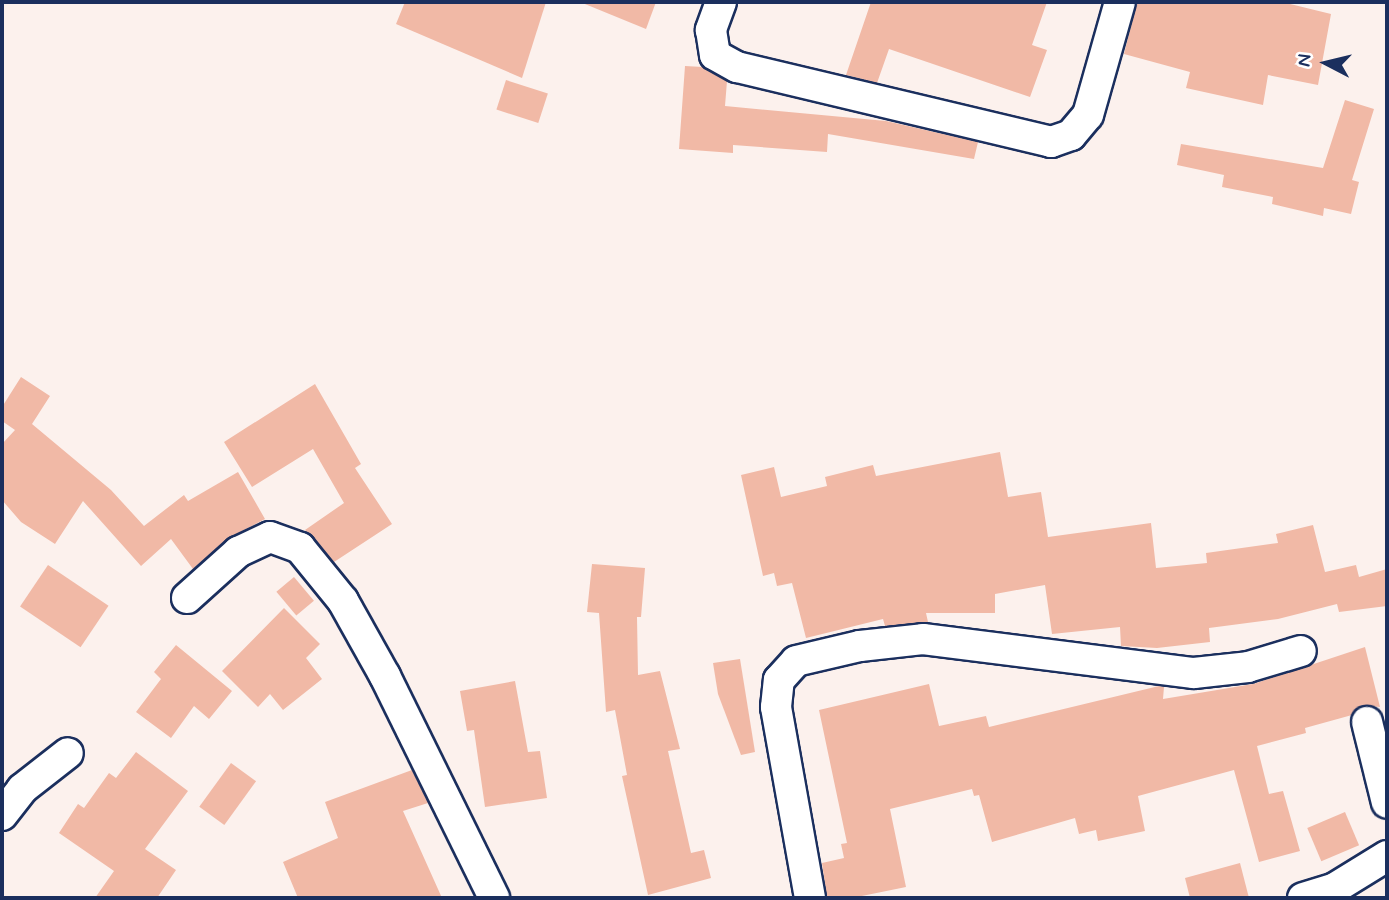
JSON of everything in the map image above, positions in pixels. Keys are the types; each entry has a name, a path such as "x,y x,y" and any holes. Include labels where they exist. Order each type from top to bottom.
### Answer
{"street":[{"path":"721,2 711,30 715,55 737,67 1051,142 1071,135 1088,115 1120,2"},
{"path":"187,598 238,552 270,537 300,548 343,601 385,676 494,898"},
{"path":"810,898 776,707 779,680 796,661 860,646 923,639 1194,673 1248,667 1301,651"},
{"path":"1367,722 1387,803"},
{"path":"2,815 22,789 68,753"},
{"path":"1303,898 1335,888 1387,856"}],"building":[{"path":"405,2 546,2 522,78 396,24"},
{"path":"580,2 656,2 646,29"},
{"path":"871,2 1047,2 1032,45 1047,50 1030,97 889,49 877,83 846,75"},
{"path":"1137,2 1282,2 1331,14 1318,85 1268,75 1263,105 1186,88 1190,72 1124,54"},
{"path":"685,66 703,67 727,81 725,106 886,121 978,142 974,159 828,134 827,152 733,145 733,153 679,149"},
{"path":"506,80 548,94 538,123 496,109"},
{"path":"1345,100 1374,109 1352,180 1359,182 1351,214 1324,208 1323,216 1272,204 1273,197 1222,187 1224,175 1177,165 1181,144 1323,168"},
{"path":"21,377 50,396 32,424 111,490 144,526 184,495 188,501 238,472 265,519 227,539 193,569 171,539 141,566 83,501 55,544 21,522 2,500 2,444 15,430 2,421 2,407"},
{"path":"315,384 361,464 355,468 392,524 334,562 305,530 344,503 313,449 252,487 224,442"},
{"path":"1000,452 1008,497 1041,492 1048,537 1151,523 1156,568 1207,563 1206,553 1278,543 1276,534 1313,525 1325,572 1356,565 1359,577 1387,569 1387,606 1339,612 1337,604 1278,619 1209,628 1210,642 1157,648 1121,646 1120,627 1052,634 1045,585 995,594 995,613 926,613 928,622 885,626 883,619 806,638 792,583 777,586 774,573 763,576 741,475 774,467 781,497 827,486 825,477 873,465 876,476"},
{"path":"592,564 645,568 641,617 637,617 638,675 660,671 680,749 668,751 691,853 704,850 711,878 648,895 622,776 627,775 615,710 606,712 599,613 587,612"},
{"path":"48,565 109,606 81,647 20,606"},
{"path":"294,577 314,601 296,616 276,592"},
{"path":"284,608 320,644 306,658 322,679 283,710 270,694 258,707 222,671"},
{"path":"176,645 232,691 209,719 194,706 171,738 136,712 161,679 154,672"},
{"path":"1365,647 1380,707 1362,705 1352,715 1305,728 1306,733 1257,746 1269,794 1283,791 1300,851 1259,862 1234,770 1138,796 1145,831 1098,841 1096,830 1079,834 1075,818 992,842 979,795 974,796 972,789 890,809 906,887 852,898 827,898 822,863 844,858 841,844 847,843 819,710 929,684 939,726 986,716 989,727 1159,686 1164,687 1163,699 1253,684"},
{"path":"740,659 755,752 741,755 718,694 713,663"},
{"path":"515,681 528,752 540,751 547,798 485,807 474,730 467,731 460,691"},
{"path":"136,752 188,791 145,849 176,870 157,898 95,898 114,871 59,833 78,804 84,808 109,773 116,778"},
{"path":"231,763 256,781 224,825 199,807"},
{"path":"412,770 428,803 403,811 442,898 298,898 283,862 338,838 325,802"},
{"path":"1345,812 1359,845 1321,861 1307,828"},
{"path":"1240,863 1249,898 1190,898 1185,878"}]}
